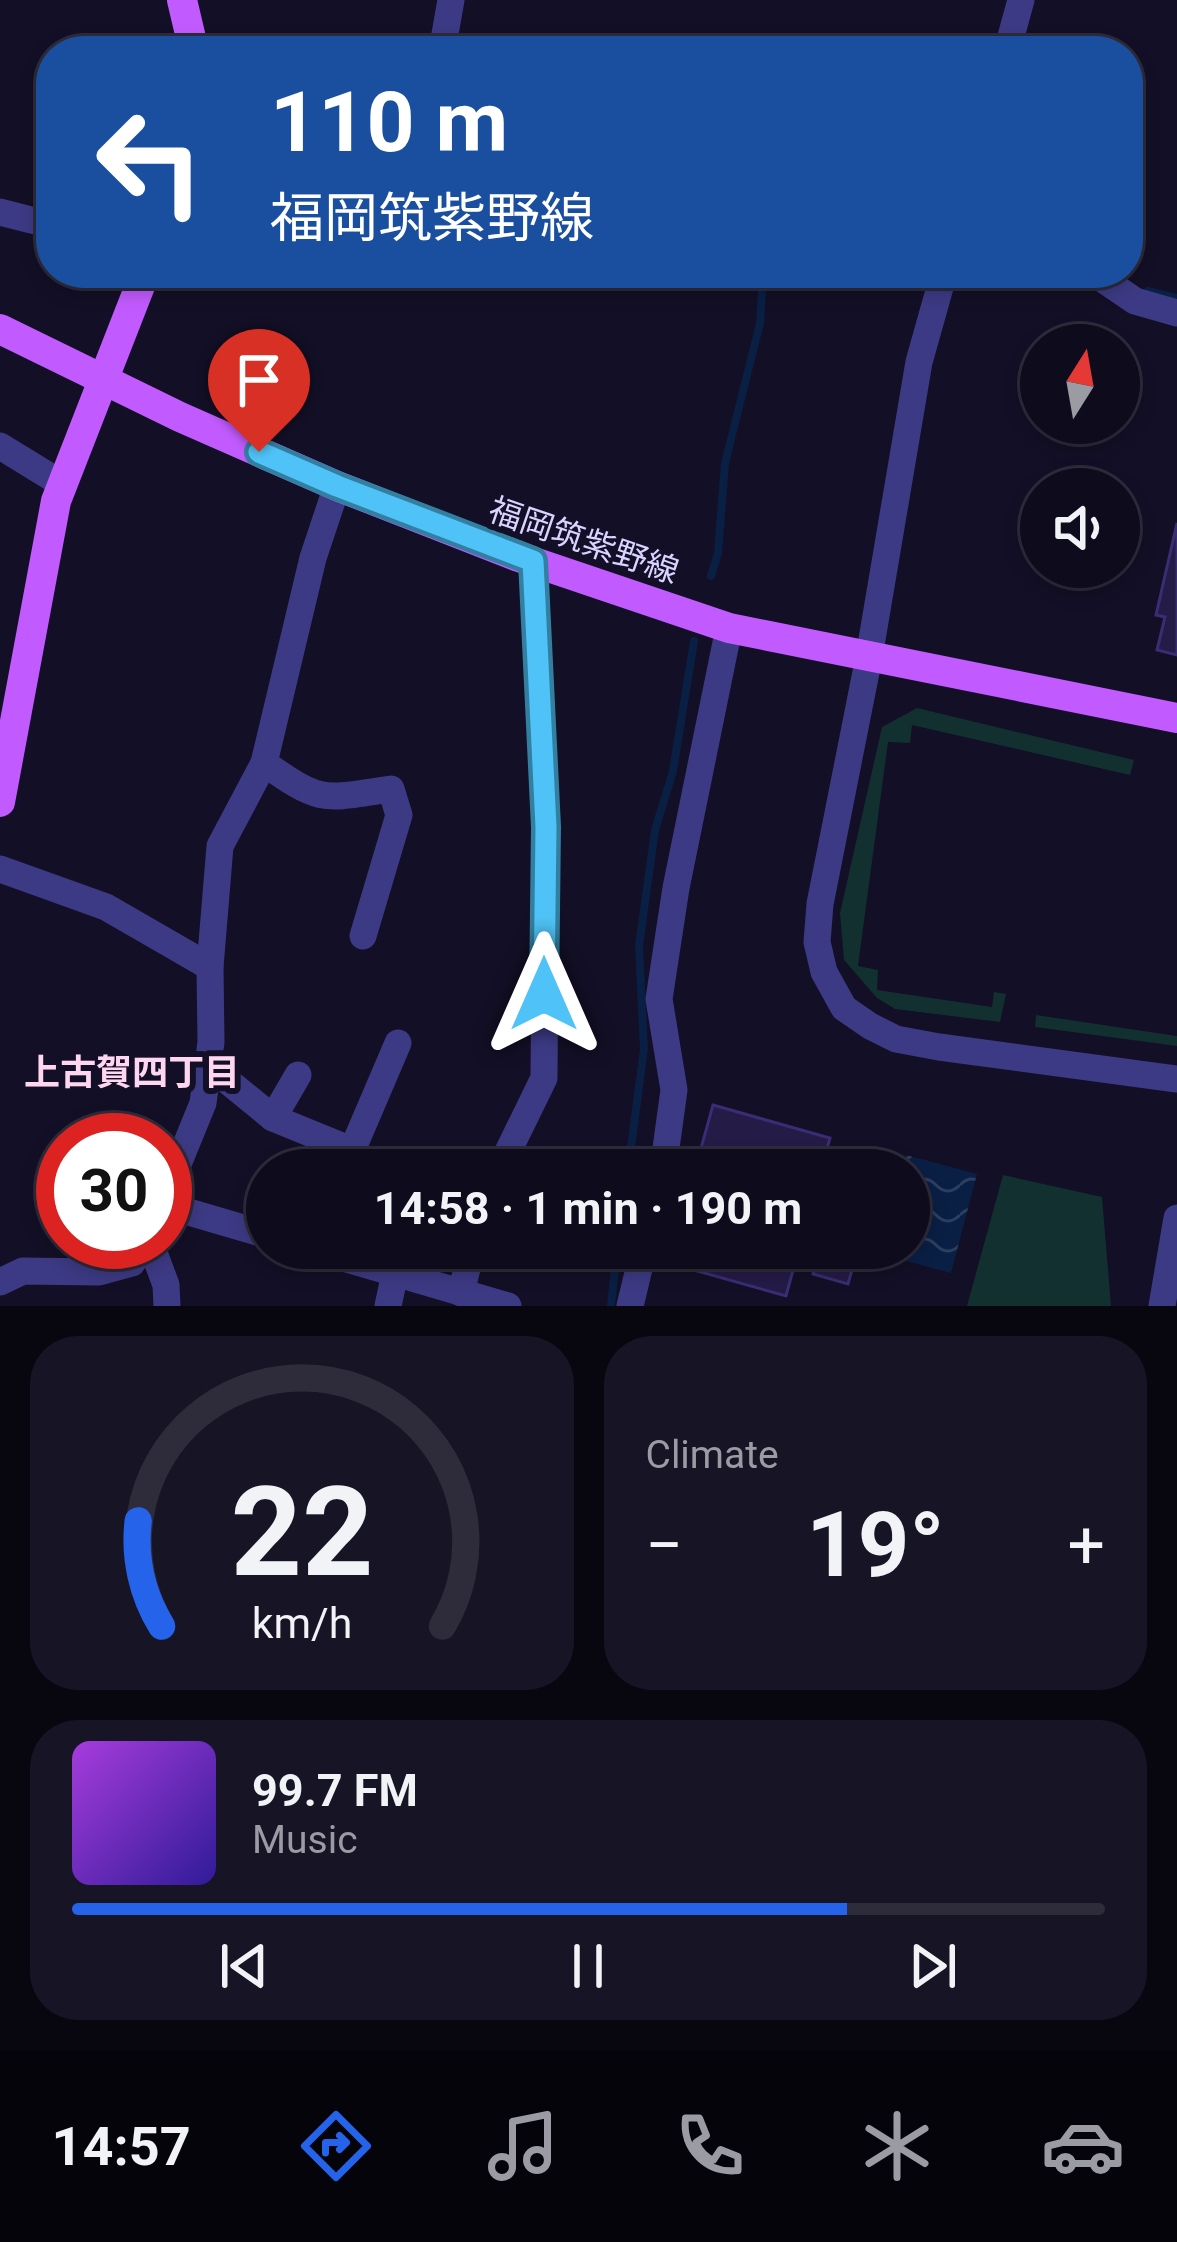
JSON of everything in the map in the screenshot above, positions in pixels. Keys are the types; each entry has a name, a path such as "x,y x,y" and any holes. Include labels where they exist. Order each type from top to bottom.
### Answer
{"main road":[{"path":"182,0 190,36"},
{"path":"0,802 5,738 62,484 139,288"},
{"name":"福岡筑紫野線","path":"0,329 337,486 533,561 729,628 1177,718"}],"street":[{"path":"445,36 451,0"},
{"path":"1010,36 1021,0"},
{"path":"0,212 36,221"},
{"path":"940,288 919,362 869,657 820,904 818,942 824,972 844,1008 896,1039 1177,1079"},
{"path":"1116,288 1135,301 1177,313"},
{"path":"0,446 62,484"},
{"path":"192,1131 203,1103 208,1065 220,846 264,764 314,558 337,486"},
{"path":"509,1149 544,1078 546,827 533,561"},
{"path":"666,1149 674,1090 659,999 680,866 729,628"},
{"path":"264,764 308,794 334,797 391,789 398,815 363,936"},
{"path":"0,869 106,908 210,967"},
{"path":"208,1065 273,1118 344,1147 354,1146 398,1043"},
{"path":"273,1118 298,1075"},
{"path":"192,1210 246,1228"},
{"path":"1162,1306 1177,1218"},
{"path":"0,1282 23,1271 110,1269"},
{"path":"159,1269 167,1306"},
{"path":"381,1269 508,1306"},
{"path":"461,1293 467,1269"},
{"path":"630,1306 639,1269"},
{"path":"388,1306 395,1273"}],"green space":[{"path":"917,708 1134,760 1130,775 912,725 910,743 888,742 858,966 878,970 877,990 992,1007 994,992 1006,994 1000,1022 895,1009 877,998 844,960 840,913 882,727"},
{"path":"1036,1015 1177,1036 1177,1046 1035,1027"},
{"path":"1003,1175 1102,1197 1111,1306 967,1306"}],"water":[{"path":"930,1161 977,1174 951,1273 930,1267"}],"building":[{"path":"1177,523 1177,655 1157,650 1165,617 1156,615"},
{"path":"713,1105 830,1138 827,1149 701,1149"},
{"path":"690,1269 793,1269 786,1296"},
{"path":"814,1269 852,1269 848,1284 813,1274"}],"waterway":[{"path":"711,576 718,553 725,463 760,323 762,288"},
{"path":"1148,291 1177,298"},
{"path":"631,1149 644,1049 639,946 655,830 673,771 694,641"},
{"path":"611,1306 615,1269"}],"district":[{"name":"上古賀四丁目","path":"132,1072"}],"route":[{"path":"259,452 533,561 546,827 544,994"}]}
